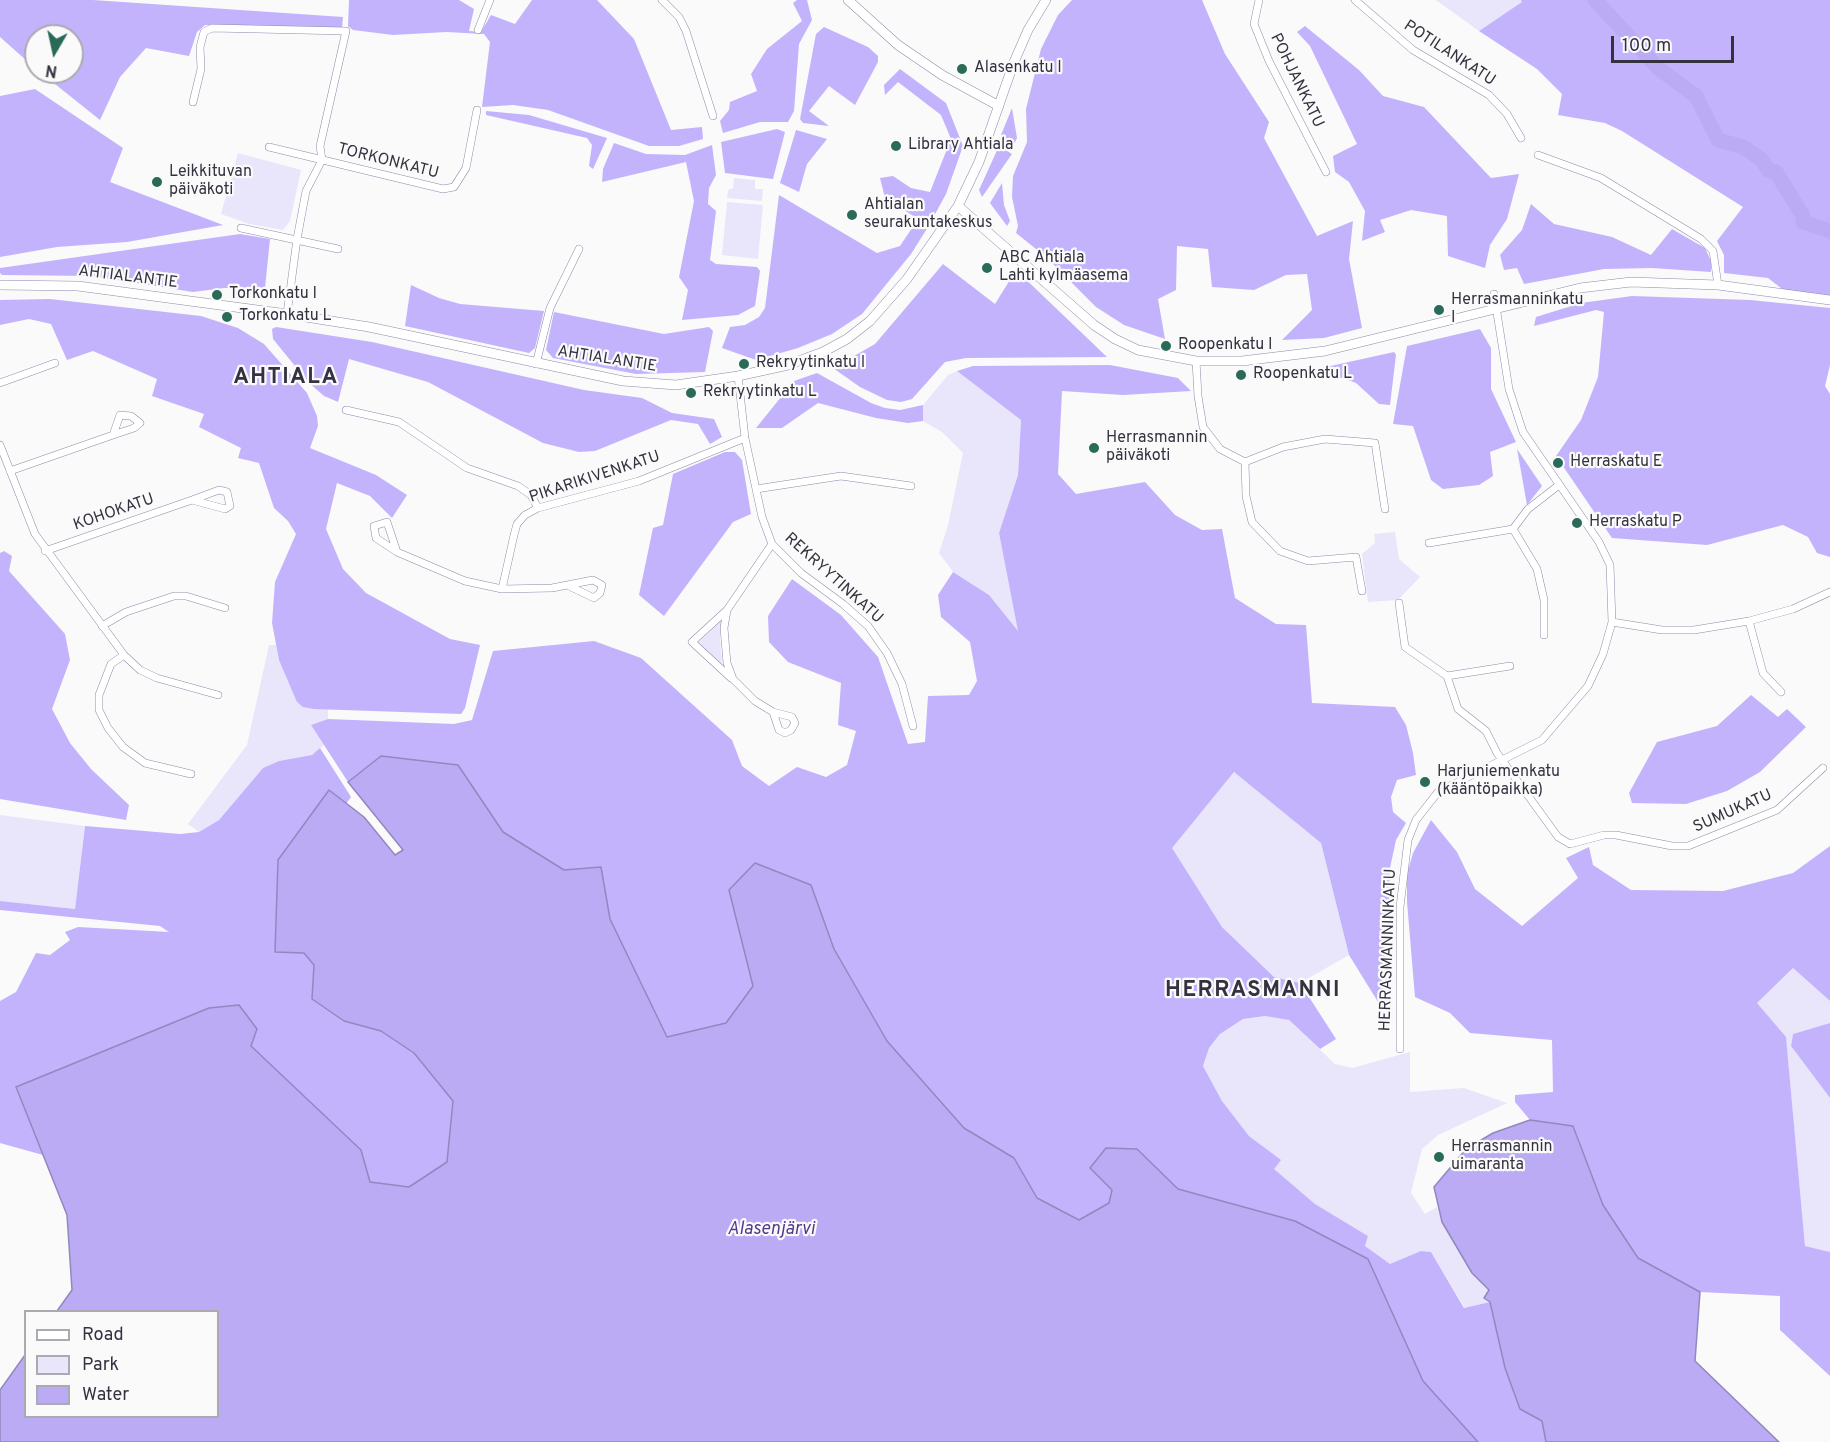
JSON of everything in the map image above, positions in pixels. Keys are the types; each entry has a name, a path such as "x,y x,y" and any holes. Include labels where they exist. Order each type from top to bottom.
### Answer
{"main road":[{"path":"848,0 898,45 942,75 999,106"},
{"name":"AHTIALANTIE","path":"0,285 78,286 287,315 381,330 623,381 676,385 738,376 788,365 823,352 847,339 870,321 907,279 958,206 979,162 1028,30 1046,0"},
{"path":"958,206 1094,325 1115,339 1138,350 1196,361 1242,361 1325,351 1580,288 1631,282 1718,285 1830,300"}],"street":[{"path":"478,30 490,0"},
{"path":"662,0 679,17 686,31 713,116"},
{"name":"POHJANKATU","path":"1259,0 1254,24 1269,61 1326,172"},
{"name":"POTILANKATU","path":"1355,0 1413,50 1489,95 1507,114 1521,138"},
{"path":"193,102 201,69 200,47 204,32 212,28 346,31 320,146 322,160 269,147"},
{"name":"TORKONKATU","path":"287,315 306,191 322,160 443,189 454,187 466,168 477,110"},
{"path":"1538,155 1601,178 1701,239 1713,251 1718,285"},
{"path":"241,228 338,249"},
{"path":"536,364 550,308 579,249"},
{"name":"HERRASMANNINKATU","path":"1400,1049 1400,907 1405,860 1416,820 1438,792 1542,740 1588,686 1603,654 1612,622 1610,565 1599,542 1522,432 1509,389 1494,294"},
{"path":"1196,361 1203,427 1220,449 1245,462 1283,447 1325,439 1375,443 1385,509"},
{"path":"0,383 55,363"},
{"name":"REKRYYTINKATU","path":"738,376 746,438 756,489 772,544 801,573 843,603 868,626 887,653 902,684 913,726"},
{"path":"346,410 399,422 467,468 518,486 531,495 538,508"},
{"path":"10,471 113,435"},
{"name":"PIKARIKIVENKATU","path":"502,589 517,524 538,508 639,481 746,438"},
{"path":"0,445 35,534 45,551 124,655 140,670 158,678 218,695"},
{"path":"1245,462 1246,496 1252,522 1280,551 1308,561 1356,557 1362,591"},
{"path":"756,489 841,476 911,486"},
{"path":"1429,543 1513,529 1528,509 1559,485"},
{"name":"KOHOKATU","path":"45,551 219,490 227,492 230,506 225,509 192,500"},
{"path":"1513,529 1537,569 1544,600 1544,635"},
{"path":"772,544 727,610 692,642 755,701 773,712"},
{"path":"397,552 465,581 502,589 569,586"},
{"path":"1612,622 1662,630 1694,630 1749,621 1793,609 1830,592"},
{"path":"102,626 126,612 174,596 186,596 225,608"},
{"path":"1399,603 1405,647 1447,676 1458,709 1486,731 1503,761"},
{"path":"727,610 725,647 727,663 733,680"},
{"path":"1749,621 1763,673 1780,692"},
{"path":"124,655 111,664 99,695 99,710 108,728 123,747 145,763 191,774"},
{"path":"1447,676 1510,666"},
{"name":"SUMUKATU","path":"1503,761 1558,837 1570,844 1604,835 1616,835 1672,846 1688,846 1777,810 1823,768"}],"green space":[{"path":"1436,0 1521,0 1523,2 1479,31"},
{"path":"238,153 301,170 290,221 283,230 249,224 221,214"},
{"path":"734,178 755,180 755,189 763,189 762,201 727,198 728,190 733,188"},
{"path":"727,202 763,205 758,259 722,255"},
{"path":"957,371 1021,420 1018,475 999,533 1019,633 989,595 953,572 939,553 948,525 963,453 942,432 923,421 923,405 948,375"},
{"path":"1395,532 1399,559 1420,577 1398,600 1368,602 1362,554 1375,543 1374,534"},
{"path":"722,620 720,638 722,665 702,649 699,642"},
{"path":"269,645 276,645 279,660 314,709 328,709 328,719 311,725 324,745 312,755 279,761 263,768 219,820 199,832 188,824 247,745"},
{"path":"1234,772 1321,843 1349,955 1300,983 1274,977 1222,927 1171,848"},
{"path":"0,815 85,826 75,909 0,901"},
{"path":"1793,968 1830,1001 1830,1023 1793,1034 1791,1046 1830,1098 1830,1252 1805,1246 1786,1038 1757,1003"},
{"path":"1265,1016 1289,1020 1335,1064 1352,1068 1410,1052 1410,1092 1464,1088 1507,1103 1438,1135 1422,1149 1411,1193 1425,1214 1437,1207 1442,1223 1472,1273 1489,1291 1490,1302 1465,1308 1431,1252 1421,1251 1390,1265 1365,1246 1368,1236 1315,1204 1273,1169 1280,1160 1249,1136 1222,1101 1203,1066 1209,1048 1220,1034 1243,1019"}],"shaded area":[{"path":"0,0 93,0 343,17 342,28 205,25 197,32 189,56 146,48 120,77 100,120 55,84 84,84 84,24 24,24 24,58 0,37"},
{"path":"349,0 459,0 474,9 469,31 481,32 491,15 515,24 532,0 597,0 634,39 671,130 702,127 703,139 679,146 649,146 548,110 513,105 482,107 490,42 484,34 446,32 393,35 353,30 348,26"},
{"path":"797,0 807,0 812,20 799,44 794,111 788,122 760,122 723,133 720,121 729,110 730,102 757,91 751,74 767,49 802,21 793,3"},
{"path":"1072,0 1202,0 1225,54 1269,122 1264,138 1317,236 1353,221 1349,259 1362,328 1324,338 1282,340 1312,310 1307,274 1286,275 1254,290 1212,287 1208,249 1177,246 1176,290 1158,299 1165,339 1124,325 1096,307 1046,257 1016,233 1018,226 1012,197 1013,176 1027,142 1026,109 1041,49 1058,15"},
{"path":"1521,0 1830,0 1830,296 1786,292 1768,278 1724,273 1724,255 1717,241 1743,207 1622,131 1605,123 1558,115 1562,94 1537,69 1479,31 1522,2"},
{"path":"1305,26 1359,70 1383,96 1424,107 1491,178 1519,174 1507,219 1490,245 1485,268 1448,256 1447,216 1411,210 1380,220 1385,232 1362,241 1365,211 1349,182 1335,172 1333,156 1357,144 1310,46 1297,32"},
{"path":"824,27 868,47 878,56 878,62 855,105 829,86 809,111 829,126 803,123 800,119 816,34"},
{"path":"900,69 946,103 963,146 946,194 911,254 862,314 832,334 798,348 756,360 722,348 730,327 745,325 759,317 765,308 779,195 877,253 900,246 918,219 885,198 880,178 893,176 911,188 930,192 951,139 941,115 898,82 885,95 884,85"},
{"path":"35,89 123,148 110,182 223,225 127,242 57,247 0,257 0,96"},
{"path":"1012,108 1017,138 1014,144 1001,135"},
{"path":"486,111 529,115 607,138 593,169 589,166 592,145 587,138 486,115"},
{"path":"777,129 785,132 773,179 725,173 721,142"},
{"path":"796,130 827,139 807,164 799,192 780,183"},
{"path":"614,143 646,154 685,155 712,145 716,175 709,188 708,204 716,211 710,260 716,264 757,267 760,271 755,306 738,315 682,320 688,290 679,277 694,201 686,162 602,182 603,169"},
{"path":"999,146 1012,154 982,197 979,190"},
{"path":"1002,183 1004,205 1010,221 1007,226 990,203"},
{"path":"1531,204 1554,224 1612,237 1651,255 1672,229 1705,248 1711,261 1711,272 1652,268 1604,269 1524,284 1517,268 1504,270 1500,255 1522,230"},
{"path":"240,234 270,239 265,288 224,288 193,292 92,276 2,275 0,273 0,268"},
{"path":"943,264 995,304 1016,270 1107,357 966,358 945,362 912,399 901,402 887,400 860,387 833,368 875,344"},
{"path":"411,285 439,298 460,304 544,311 535,348 529,353 405,326"},
{"path":"1632,296 1750,300 1830,308 1830,365 1825,386 1830,394 1830,557 1817,553 1808,537 1783,525 1707,545 1612,538 1556,456 1581,420 1598,377 1604,312 1596,310 1534,326 1536,317 1581,303"},
{"path":"50,299 201,316 238,328 264,344 307,393 317,416 318,426 310,448 376,475 407,495 392,518 370,496 337,483 326,529 343,569 366,593 450,639 480,645 465,708 461,714 314,709 303,707 297,702 279,660 272,623 275,582 296,534 288,521 274,508 259,463 238,458 241,448 199,427 204,414 152,396 157,379 93,351 67,360 51,324 29,319 0,325 0,300"},
{"path":"554,312 664,334 709,327 713,331 705,372 636,374 553,358 546,350"},
{"path":"276,327 372,342 584,390 642,398 672,413 714,419 722,437 710,444 698,424 671,420 595,451 579,452 543,443 428,382 349,359 338,402 324,396 308,382 273,339 272,329"},
{"path":"1480,329 1491,348 1491,389 1516,442 1490,452 1493,476 1479,485 1443,489 1431,480 1413,426 1393,424 1407,346"},
{"path":"1394,352 1396,355 1390,405 1379,404 1356,383 1343,378 1309,377 1308,371"},
{"path":"1110,365 1178,378 1191,391 1123,395 1062,391 1058,474 1076,494 1145,482 1175,515 1202,530 1222,529 1235,598 1276,624 1306,625 1312,703 1395,707 1406,725 1416,775 1397,780 1391,797 1393,812 1406,823 1396,840 1390,868 1388,983 1392,1001 1383,1010 1349,955 1321,843 1234,772 1172,848 1222,927 1274,977 1300,983 1336,1039 1320,1049 1289,1020 1265,1016 1243,1019 1220,1034 1209,1048 1203,1066 1222,1101 1249,1136 1281,1160 1274,1169 1315,1204 1368,1236 1365,1246 1390,1264 1421,1251 1431,1252 1464,1308 1490,1302 1496,1322 1542,1421 1546,1442 1478,1442 1423,1381 1368,1259 1295,1221 1178,1189 1137,1149 1112,1190 1109,1203 1079,1220 1037,1198 1014,1158 964,1128 887,1041 834,949 811,885 729,890 753,986 726,1023 667,1037 610,919 601,867 564,870 503,832 458,765 381,756 348,782 311,725 328,719 454,724 472,720 493,651 594,641 641,658 732,740 742,766 769,786 797,767 826,777 847,765 856,731 838,725 841,683 788,662 769,642 768,616 792,579 841,615 878,657 908,744 925,742 928,696 969,695 977,681 970,642 941,617 938,595 953,572 989,595 1018,631 999,533 1018,475 1021,420 957,371 973,366"},
{"path":"817,373 871,403 885,408 900,410 923,405 923,421 908,423 876,418 818,403 782,428 756,428 794,381"},
{"path":"1517,449 1542,486 1527,505"},
{"path":"725,452 735,452 742,460 751,514 733,522 664,616 639,595 653,528 663,525 673,474"},
{"path":"4,551 12,556 9,571 65,634 70,660 52,709 70,743 91,769 129,805 126,820 0,799 0,553"},
{"path":"1751,695 1778,717 1787,709 1806,727 1760,772 1727,791 1686,804 1632,803 1629,793 1657,742 1717,726"},
{"path":"320,748 351,797 346,804 329,790 275,951 304,953 314,965 312,999 344,1021 381,1031 414,1053 453,1101 447,1162 409,1187 370,1182 361,1150 251,1046 16,1088 43,1155 0,1143 0,1001 16,992 36,953 50,955 70,940 65,932 78,927 169,932 160,926 0,910 0,901 75,909 85,826 180,834 199,832 219,820 263,768 279,761 312,755"},
{"path":"1431,820 1457,852 1475,889 1522,926 1578,878 1566,858 1589,847 1593,865 1631,890 1723,891 1793,873 1830,846 1830,1001 1793,968 1757,1003 1786,1037 1805,1246 1830,1252 1830,1376 1780,1330 1780,1296 1700,1292 1638,1258 1603,1205 1574,1127 1530,1120 1515,1102 1515,1095 1553,1092 1552,1040 1470,1033 1450,1013 1415,997 1407,902 1407,874 1413,853"},
{"path":"1830,1023 1830,1098 1791,1046 1793,1034"}],"water":[{"name":"Alasenjärvi","path":"381,756 458,765 503,832 564,870 601,867 610,919 667,1037 726,1023 753,986 729,890 755,863 811,885 834,949 887,1041 964,1128 1014,1158 1037,1198 1079,1220 1109,1203 1112,1190 1090,1168 1106,1148 1137,1149 1178,1189 1295,1221 1368,1259 1423,1381 1478,1442 0,1442 0,1390 24,1356 24,1418 219,1418 219,1310 58,1310 72,1290 67,1215 16,1087 209,1008 239,1005 257,1029 251,1046 361,1150 370,1182 409,1187 447,1162 453,1101 414,1053 381,1031 344,1021 312,999 314,965 304,953 275,952 278,860 329,790 364,817 395,855 403,850 348,782"},
{"path":"1530,1120 1573,1126 1603,1205 1638,1258 1700,1292 1695,1361 1779,1442 1546,1442 1542,1421 1520,1409 1505,1368 1490,1302 1484,1298 1489,1290 1472,1273 1442,1222 1434,1187 1466,1149 1493,1133"}],"waterway":[{"path":"1595,0 1658,68 1696,96 1718,140 1743,147 1761,159 1769,171 1776,172 1803,216 1803,222 1830,231"}],"place":[{"name":"Alasenkatu I","path":"962,69"},
{"name":"Library Ahtiala","path":"896,146"},
{"name":"Leikkituvan päiväkoti","path":"157,182"},
{"name":"Ahtialan seurakuntakeskus","path":"852,215"},
{"name":"ABC Ahtiala Lahti kylmäasema","path":"987,268"},
{"name":"Torkonkatu I","path":"217,295"},
{"name":"Herrasmanninkatu I","path":"1439,310"},
{"name":"Torkonkatu L","path":"227,317"},
{"name":"Roopenkatu I","path":"1166,346"},
{"name":"Rekryytinkatu I","path":"744,364"},
{"name":"Roopenkatu L","path":"1241,375"},
{"name":"Rekryytinkatu L","path":"691,393"},
{"name":"Herrasmannin päiväkoti","path":"1094,448"},
{"name":"Herraskatu E","path":"1558,463"},
{"name":"Herraskatu P","path":"1577,523"},
{"name":"Harjuniemenkatu (kääntöpaikka)","path":"1425,782"},
{"name":"Herrasmannin uimaranta","path":"1439,1157"}],"district":[{"name":"AHTIALA","path":"286,379"},
{"name":"HERRASMANNI","path":"1253,992"}]}
